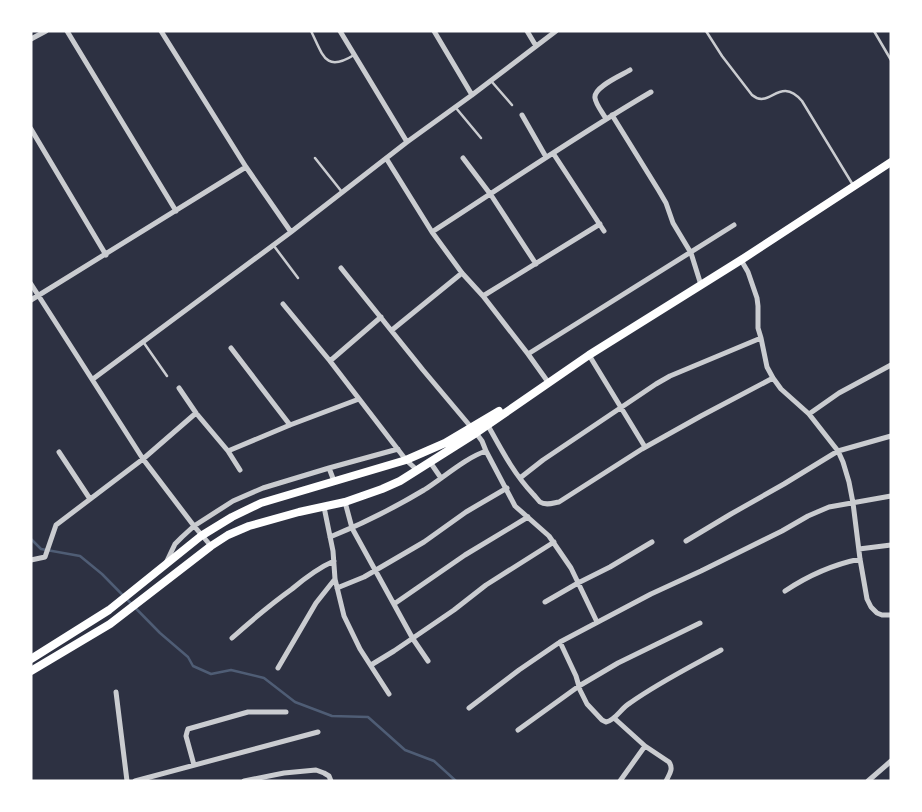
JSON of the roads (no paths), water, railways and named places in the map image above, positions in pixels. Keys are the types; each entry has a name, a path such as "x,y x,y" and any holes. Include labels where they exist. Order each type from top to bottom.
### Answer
{"main road":[{"path":"31,671 110,624 165,580 228,535 249,526 345,502 382,489 417,470 589,354 741,260 891,162"},
{"path":"31,659 108,610 201,536 232,517 261,503 406,460 474,430"}],"street":[{"path":"31,39 46,31"},
{"path":"67,31 176,211"},
{"path":"161,31 246,167 291,232"},
{"path":"340,31 407,142"},
{"path":"434,31 472,95"},
{"path":"527,31 536,46"},
{"path":"93,379 556,31"},
{"path":"606,118 594,97 596,92 602,86 630,70"},
{"path":"432,232 606,118 650,92"},
{"path":"522,115 546,157"},
{"path":"612,115 666,203 673,223 691,253 701,285"},
{"path":"31,129 106,255"},
{"path":"553,153 604,231"},
{"path":"386,158 432,232 548,382"},
{"path":"463,158 536,264"},
{"path":"31,300 246,167"},
{"path":"483,296 600,224"},
{"path":"528,354 734,225"},
{"path":"741,260 748,272 757,298 758,328 767,366 781,390 809,414 838,451 849,482 867,599 876,613 891,615"},
{"path":"341,268 482,441 515,506 554,542 571,568 597,622"},
{"path":"392,330 462,273"},
{"path":"31,284 143,459 201,536 211,546"},
{"path":"283,304 330,361 406,460 417,470"},
{"path":"330,361 381,317"},
{"path":"520,478 543,460 656,384 670,376 761,338"},
{"path":"231,348 290,425"},
{"path":"589,354 645,447"},
{"path":"809,414 839,393 891,365"},
{"path":"486,422 520,478 541,503 552,504 559,502 645,447 773,378"},
{"path":"179,388 196,413 228,451 240,470"},
{"path":"228,451 358,399"},
{"path":"31,560 45,557 56,525 143,459 196,413"},
{"path":"686,541 838,451 891,436"},
{"path":"165,566 175,544 194,526 233,501 263,488 398,450"},
{"path":"330,537 352,528 423,490 476,455 486,451"},
{"path":"59,452 90,500"},
{"path":"430,462 441,478"},
{"path":"329,468 334,481"},
{"path":"336,588 364,577 424,542 466,512 506,488"},
{"path":"469,708 518,670 560,642 651,594 710,567 829,507 891,496"},
{"path":"345,502 352,528 428,662"},
{"path":"324,507 334,561 336,588 344,616 360,649 389,694"},
{"path":"394,604 465,555 528,517"},
{"path":"371,665 454,610 481,589 554,542"},
{"path":"545,602 652,542"},
{"path":"859,550 891,545"},
{"path":"785,591 814,573 860,559"},
{"path":"232,638 302,580 322,566 334,561"},
{"path":"278,668 316,603 335,579"},
{"path":"518,730 579,686 618,663 700,623"},
{"path":"560,642 587,704 602,720 609,722 635,699 721,650"},
{"path":"116,692 127,781"},
{"path":"194,765 186,736 188,729 248,712 286,712"},
{"path":"614,718 645,746 672,765 672,770 666,781"},
{"path":"135,781 318,732"},
{"path":"620,781 645,746"},
{"path":"868,781 891,761"},
{"path":"244,781 311,770 320,770 331,779"}],"lane":[{"path":"311,31 326,59 330,62 342,62 354,55"},
{"path":"706,31 722,56 756,99 762,100 777,92 787,90 796,94 853,186"},
{"path":"874,31 891,60"},
{"path":"491,80 512,105"},
{"path":"454,107 481,138"},
{"path":"315,158 342,192"},
{"path":"273,245 298,278"},
{"path":"143,342 167,376"}],"waterway":[{"path":"31,539 41,549 80,556 102,574 160,633 188,657 193,666 211,674 231,670 264,678 295,702 332,716 368,717 405,750 434,761 456,781"}]}
